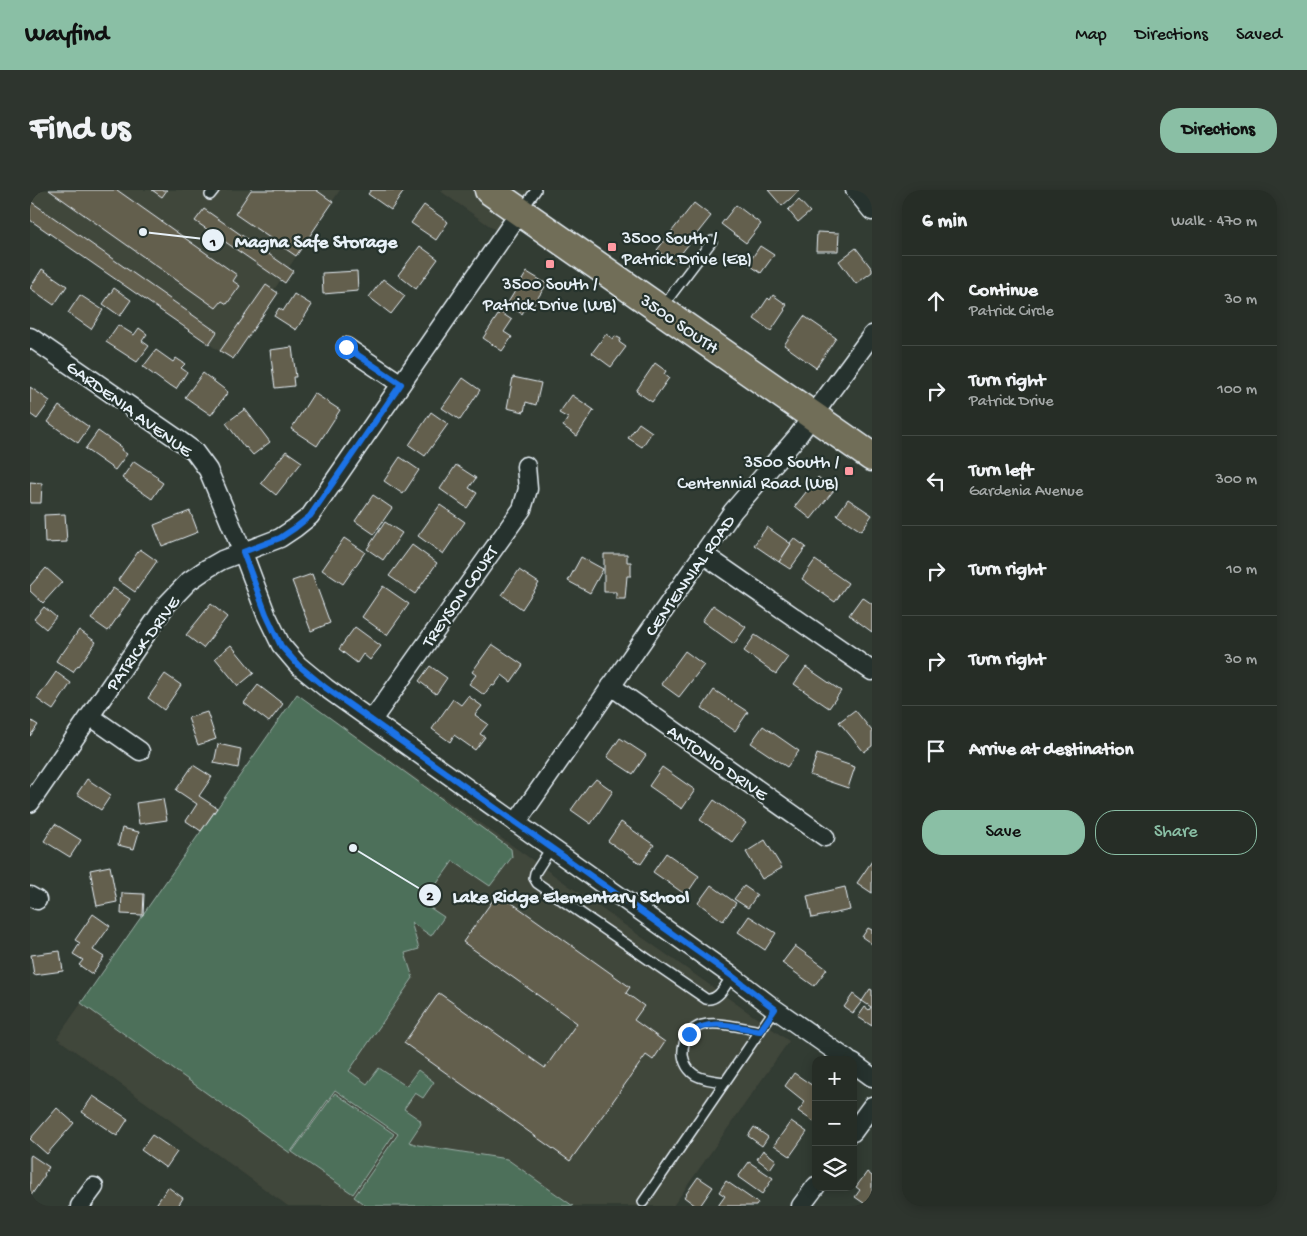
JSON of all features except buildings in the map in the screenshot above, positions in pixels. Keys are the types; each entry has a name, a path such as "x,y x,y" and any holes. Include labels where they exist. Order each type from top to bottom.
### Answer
{"main road":[{"name":"3500 SOUTH","path":"489,190 872,457"}],"street":[{"path":"855,190 872,211"},
{"name":"PATRICK DRIVE","path":"30,803 166,606 184,587 208,568 222,560 280,538 310,516 520,212"},
{"name":"CENTENNIAL ROAD","path":"516,823 733,511 793,442 872,334"},
{"name":"GARDENIA AVENUE","path":"30,337 194,451 208,470 243,552 266,614 281,646 298,665 326,688 842,1056"},
{"path":"346,347 401,384"},
{"name":"TREYSON COURT","path":"372,720 522,509 528,488 526,466"},
{"path":"703,554 872,671"},
{"name":"ANTONIO DRIVE","path":"611,686 825,837"},
{"path":"90,716 140,751"},
{"path":"857,1067 872,1077"},
{"path":"857,1127 872,1106"},
{"path":"80,1206 94,1187"},
{"path":"801,1206 812,1191"}],"lane":[{"path":"520,212 536,190"},
{"path":"660,309 712,241"},
{"path":"551,848 535,873 534,878 537,883 706,999 712,1000 716,998 732,976"},
{"path":"643,1202 775,1009"},
{"path":"725,1082 702,1078 691,1072 686,1066 683,1060 683,1046 689,1034 694,1029 708,1024 760,1031"}],"shaded area":[{"path":"30,190 340,190 229,358 30,218"},
{"path":"439,190 542,190 508,239"},
{"path":"297,694 789,1041 673,1206 288,1206 57,1038"}],"green space":[{"path":"297,694 511,849 512,857 490,886 453,861 423,903 444,917 431,936 411,922 419,949 405,953 413,978 349,1071 367,1084 379,1068 406,1086 418,1070 434,1082 423,1098 415,1093 404,1109 420,1120 421,1124 409,1142 507,1159 573,1206 366,1206 354,1197 398,1134 335,1090 290,1153 81,1003"},
{"path":"335,1093 394,1134 353,1194 292,1152"}],"place":[{"name":"Magna Safe Storage","path":"143,232"},
{"name":"3500 South / Patrick Drive (EB)","path":"612,247"},
{"name":"3500 South / Patrick Drive (WB)","path":"550,264"},
{"name":"3500 South / Centennial Road (WB)","path":"849,471"},
{"name":"Lake Ridge Elementary School","path":"353,848"}],"route":[{"path":"346,347 401,384 310,516 280,538 243,552 266,614 281,646 298,665 326,688 732,976 775,1009 760,1031 708,1024 694,1029 689,1034"}]}
